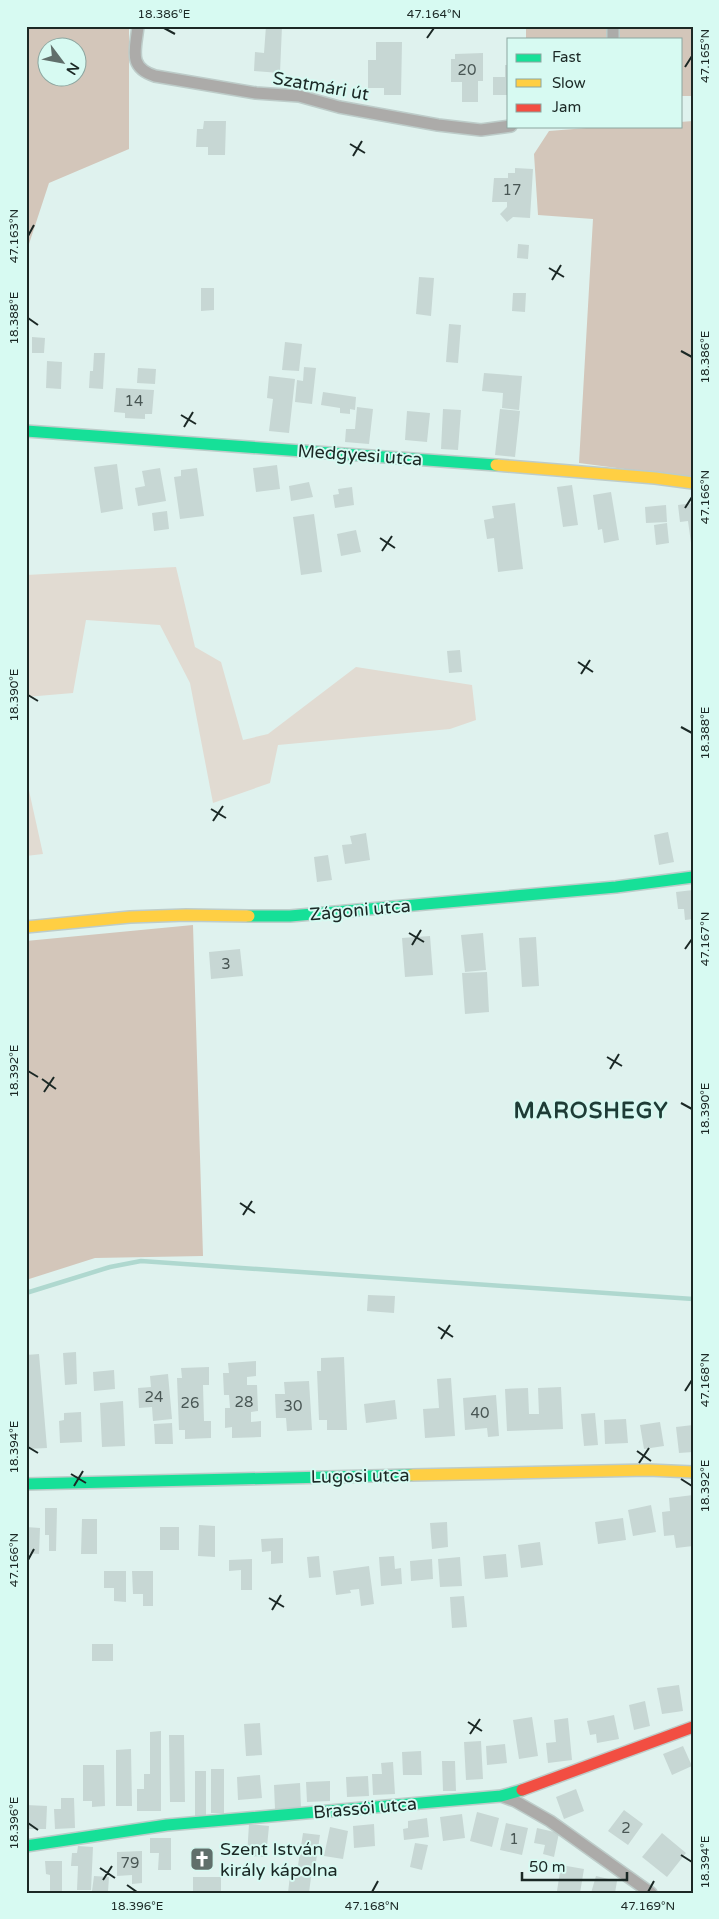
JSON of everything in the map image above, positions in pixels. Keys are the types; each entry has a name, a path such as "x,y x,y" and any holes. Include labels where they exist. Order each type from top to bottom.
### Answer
{"street":[{"name":"Szatmári út","path":"138,26 135,56 137,65 144,72 155,76 256,93 299,96 339,107 438,125 481,130 507,127"},
{"name":"Medgyesi utca","path":"26,431 502,465 693,483"},
{"name":"Zágoni utca","path":"26,927 176,915 290,916 616,888 693,877"},
{"name":"Lugosi utca","path":"26,1484 639,1470 693,1472"},
{"name":"Brassói utca","path":"26,1846 167,1825 501,1796 532,1787 693,1727"},
{"path":"501,1796 515,1801 550,1821 651,1893"}],"shaded area":[{"path":"26,26 129,26 129,149 49,183 28,247"},
{"path":"526,26 693,26 693,96 682,96 682,38 526,38"},
{"path":"693,121 693,478 579,463 593,219 538,215 534,154 549,131 586,128 682,128 682,122"},
{"path":"176,567 195,647 221,662 243,740 268,734 356,667 472,685 476,720 450,729 278,745 270,783 213,803 190,683 160,625 86,620 73,693 26,697 26,575"},
{"path":"26,777 43,854 26,856"},
{"path":"193,925 203,1256 95,1258 26,1280 26,941"}],"building":[{"path":"266,26 282,26 280,73 254,71 255,52 264,53"},
{"path":"376,42 402,42 401,95 384,95 384,88 368,88 368,60 376,60"},
{"path":"483,53 483,81 478,81 478,102 462,102 462,82 451,82 451,59 455,59 455,54"},
{"path":"505,65 507,65 507,95 493,95 493,77 505,77"},
{"path":"204,121 226,121 225,155 208,155 208,147 196,147 197,129 203,129"},
{"path":"515,168 533,169 530,218 513,217 507,222 500,214 507,207 507,202 492,202 494,178 508,178 508,173 515,173"},
{"path":"518,244 529,245 528,259 517,258"},
{"path":"419,277 434,278 431,316 416,314"},
{"path":"201,288 214,288 214,310 201,311"},
{"path":"513,293 526,293 525,312 512,311"},
{"path":"449,324 461,325 458,363 446,362"},
{"path":"32,337 45,338 44,353 32,353"},
{"path":"285,342 302,344 299,371 282,370"},
{"path":"94,353 105,353 103,389 89,388 90,371 93,371"},
{"path":"47,361 62,362 61,389 46,388"},
{"path":"304,367 316,368 312,404 295,402 297,380 303,381"},
{"path":"138,368 156,369 155,384 137,383"},
{"path":"484,373 522,376 519,410 502,408 503,393 482,391"},
{"path":"269,376 295,379 289,433 269,431 273,399 267,398"},
{"path":"116,388 154,390 152,414 145,414 145,419 125,418 125,413 114,412"},
{"path":"323,392 356,397 355,410 350,409 350,414 340,413 340,408 321,405"},
{"path":"357,407 373,409 369,444 345,442 346,429 355,429"},
{"path":"443,409 461,410 458,450 441,449"},
{"path":"500,409 520,411 515,457 495,455"},
{"path":"407,411 430,413 427,442 405,440"},
{"path":"117,464 123,509 101,513 94,467"},
{"path":"277,465 280,489 256,492 253,468"},
{"path":"160,468 166,501 138,506 135,488 145,486 142,471"},
{"path":"197,468 204,516 180,519 174,477 181,476 181,470"},
{"path":"309,482 313,497 291,501 289,486"},
{"path":"572,485 578,525 563,527 557,487"},
{"path":"352,487 354,505 335,508 333,495 339,494 338,489"},
{"path":"611,492 619,540 604,543 602,529 598,530 593,495"},
{"path":"515,503 523,569 498,572 494,538 487,539 484,520 494,518 492,506"},
{"path":"693,503 693,543 691,543 688,521 680,522 678,505"},
{"path":"666,505 667,522 646,523 645,507"},
{"path":"167,511 169,529 154,531 152,513"},
{"path":"314,514 322,572 301,575 293,517"},
{"path":"667,523 669,543 656,545 654,525"},
{"path":"356,530 361,552 341,556 337,534"},
{"path":"460,650 462,672 449,673 447,651"},
{"path":"668,832 674,862 659,865 654,835"},
{"path":"366,833 370,860 345,864 342,845 352,844 350,836"},
{"path":"328,855 332,880 317,882 314,857"},
{"path":"693,890 693,919 685,920 684,909 678,909 676,892"},
{"path":"483,933 486,970 465,972 461,935"},
{"path":"430,936 433,975 405,977 402,938"},
{"path":"536,937 539,986 522,987 519,938"},
{"path":"240,949 243,976 211,979 209,952"},
{"path":"487,972 489,1012 465,1014 462,973"},
{"path":"368,1295 395,1296 394,1313 367,1311"},
{"path":"76,1352 77,1384 65,1385 63,1353"},
{"path":"39,1354 47,1448 27,1449 26,1355"},
{"path":"344,1357 347,1430 327,1430 327,1420 319,1420 317,1371 321,1371 321,1358"},
{"path":"256,1361 256,1376 247,1377 247,1385 257,1385 258,1411 251,1412 251,1422 261,1421 261,1437 232,1438 232,1427 225,1428 225,1408 230,1408 229,1395 224,1395 223,1373 229,1373 228,1363"},
{"path":"209,1367 209,1385 203,1385 204,1421 211,1421 211,1438 185,1439 185,1430 179,1430 177,1378 182,1378 181,1368"},
{"path":"114,1370 115,1389 94,1391 93,1372"},
{"path":"168,1374 172,1419 153,1421 152,1407 139,1408 138,1388 151,1387 150,1376"},
{"path":"451,1378 455,1436 425,1438 423,1409 439,1408 437,1379"},
{"path":"309,1381 312,1430 287,1431 286,1418 276,1418 275,1394 285,1394 284,1382"},
{"path":"561,1387 563,1429 507,1431 505,1389 528,1388 529,1414 539,1414 538,1388"},
{"path":"496,1395 499,1436 488,1437 487,1428 465,1430 463,1398"},
{"path":"395,1400 397,1419 366,1423 364,1404"},
{"path":"123,1401 125,1446 102,1447 100,1403"},
{"path":"81,1412 82,1442 60,1443 59,1421 64,1420 64,1413"},
{"path":"595,1413 598,1445 584,1446 581,1414"},
{"path":"626,1419 628,1443 605,1444 604,1420"},
{"path":"660,1422 664,1446 644,1449 640,1425"},
{"path":"172,1423 173,1444 155,1444 154,1424"},
{"path":"693,1425 693,1452 679,1453 676,1427"},
{"path":"693,1495 693,1546 676,1548 674,1535 664,1536 662,1512 670,1511 669,1498"},
{"path":"651,1505 656,1532 633,1536 628,1510"},
{"path":"45,1508 57,1508 56,1551 49,1551 49,1535 45,1535"},
{"path":"623,1518 626,1540 598,1544 595,1522"},
{"path":"82,1519 97,1519 97,1554 81,1554"},
{"path":"447,1522 448,1547 432,1549 430,1523"},
{"path":"199,1525 215,1526 215,1557 198,1556"},
{"path":"26,1527 40,1528 39,1554 26,1553"},
{"path":"160,1527 179,1527 179,1550 160,1550"},
{"path":"283,1538 283,1563 271,1564 271,1551 262,1552 261,1539"},
{"path":"540,1542 543,1565 521,1568 518,1545"},
{"path":"506,1554 508,1577 485,1579 483,1556"},
{"path":"319,1556 321,1577 309,1578 307,1557"},
{"path":"394,1556 395,1569 401,1568 402,1584 381,1586 379,1557"},
{"path":"460,1557 462,1586 440,1587 438,1559"},
{"path":"252,1559 252,1590 241,1590 241,1570 229,1571 229,1560"},
{"path":"432,1559 433,1579 411,1581 410,1561"},
{"path":"369,1566 374,1604 361,1606 359,1589 350,1590 351,1593 336,1595 333,1571"},
{"path":"104,1571 126,1571 126,1602 114,1601 114,1588 104,1588"},
{"path":"132,1571 153,1571 153,1606 143,1606 143,1594 133,1594"},
{"path":"464,1596 467,1627 452,1628 450,1597"},
{"path":"92,1644 113,1644 113,1661 92,1661"},
{"path":"679,1685 683,1711 662,1714 657,1688"},
{"path":"645,1701 650,1726 634,1730 629,1705"},
{"path":"614,1715 619,1739 597,1743 596,1734 590,1735 587,1721"},
{"path":"532,1717 538,1756 519,1759 513,1720"},
{"path":"568,1718 572,1760 548,1763 546,1743 556,1742 554,1720"},
{"path":"260,1723 262,1755 246,1756 244,1724"},
{"path":"161,1731 161,1811 137,1811 137,1789 144,1789 144,1774 150,1774 150,1732"},
{"path":"169,1735 184,1735 185,1802 170,1802"},
{"path":"481,1741 483,1779 466,1780 464,1742"},
{"path":"505,1744 507,1763 487,1765 486,1746"},
{"path":"683,1746 692,1766 672,1775 663,1754"},
{"path":"131,1749 132,1806 116,1806 116,1750"},
{"path":"421,1751 422,1775 403,1775 402,1752"},
{"path":"442,1761 455,1761 456,1791 443,1791"},
{"path":"393,1762 395,1794 373,1795 372,1774 382,1774 381,1763"},
{"path":"83,1765 104,1765 105,1806 92,1807 92,1801 83,1801"},
{"path":"211,1769 224,1769 224,1813 211,1813"},
{"path":"195,1771 206,1771 206,1816 195,1816"},
{"path":"260,1775 262,1798 238,1800 237,1777"},
{"path":"368,1776 369,1796 347,1797 346,1777"},
{"path":"330,1781 330,1801 307,1802 306,1782"},
{"path":"300,1783 301,1808 275,1809 274,1785"},
{"path":"576,1789 584,1811 564,1819 556,1797"},
{"path":"61,1798 74,1798 75,1828 55,1829 54,1809 61,1809"},
{"path":"26,1805 47,1806 46,1829 26,1829"},
{"path":"624,1810 643,1824 628,1845 608,1831"},
{"path":"477,1812 499,1818 492,1847 470,1841"},
{"path":"462,1814 465,1838 443,1841 440,1817"},
{"path":"427,1818 429,1837 404,1840 403,1829 408,1828 408,1821"},
{"path":"506,1823 528,1828 522,1855 500,1850"},
{"path":"249,1824 269,1826 266,1857 247,1856"},
{"path":"374,1824 375,1846 354,1848 353,1826"},
{"path":"330,1827 348,1831 343,1859 324,1856"},
{"path":"537,1828 559,1833 554,1857 543,1854 545,1845 534,1843"},
{"path":"303,1833 320,1835 314,1875 297,1872"},
{"path":"662,1833 686,1853 667,1877 642,1857"},
{"path":"150,1838 171,1838 171,1870 158,1870 159,1853 150,1853"},
{"path":"415,1843 428,1845 422,1870 410,1867"},
{"path":"78,1846 93,1847 91,1890 77,1890 78,1866 71,1866 72,1853 77,1853"},
{"path":"142,1851 142,1883 132,1884 132,1875 117,1876 117,1852"},
{"name":"Szent István király kápolna","path":"208,1852 209,1865 196,1865 195,1853"},
{"path":"26,1853 29,1853 28,1893 26,1893"},
{"path":"45,1861 62,1861 62,1893 50,1893 50,1875 46,1874"},
{"path":"561,1865 584,1869 580,1893 557,1891"},
{"path":"290,1875 311,1877 309,1893 288,1893"},
{"path":"94,1876 109,1877 108,1892 92,1891"},
{"path":"596,1876 617,1881 615,1893 591,1893"},
{"path":"193,1877 221,1877 221,1893 193,1893"}],"waterway":[{"path":"26,1293 110,1267 141,1261 693,1299"}],"traffic: fast":[{"path":"26,431 496,465"},
{"path":"249,916 290,916 616,887 693,877"},
{"path":"26,1484 411,1475"},
{"path":"26,1846 167,1825 501,1796 522,1790"}],"traffic: slow":[{"path":"496,465 655,478 693,483"},
{"path":"26,927 130,917 186,915 249,916"},
{"path":"411,1475 648,1470 693,1472"}],"traffic: jam":[{"path":"522,1790 693,1727"}],"place":[{"name":"Szent István király kápolna","path":"202,1859"}],"district":[{"name":"MAROSHEGY","path":"591,1110"}]}
